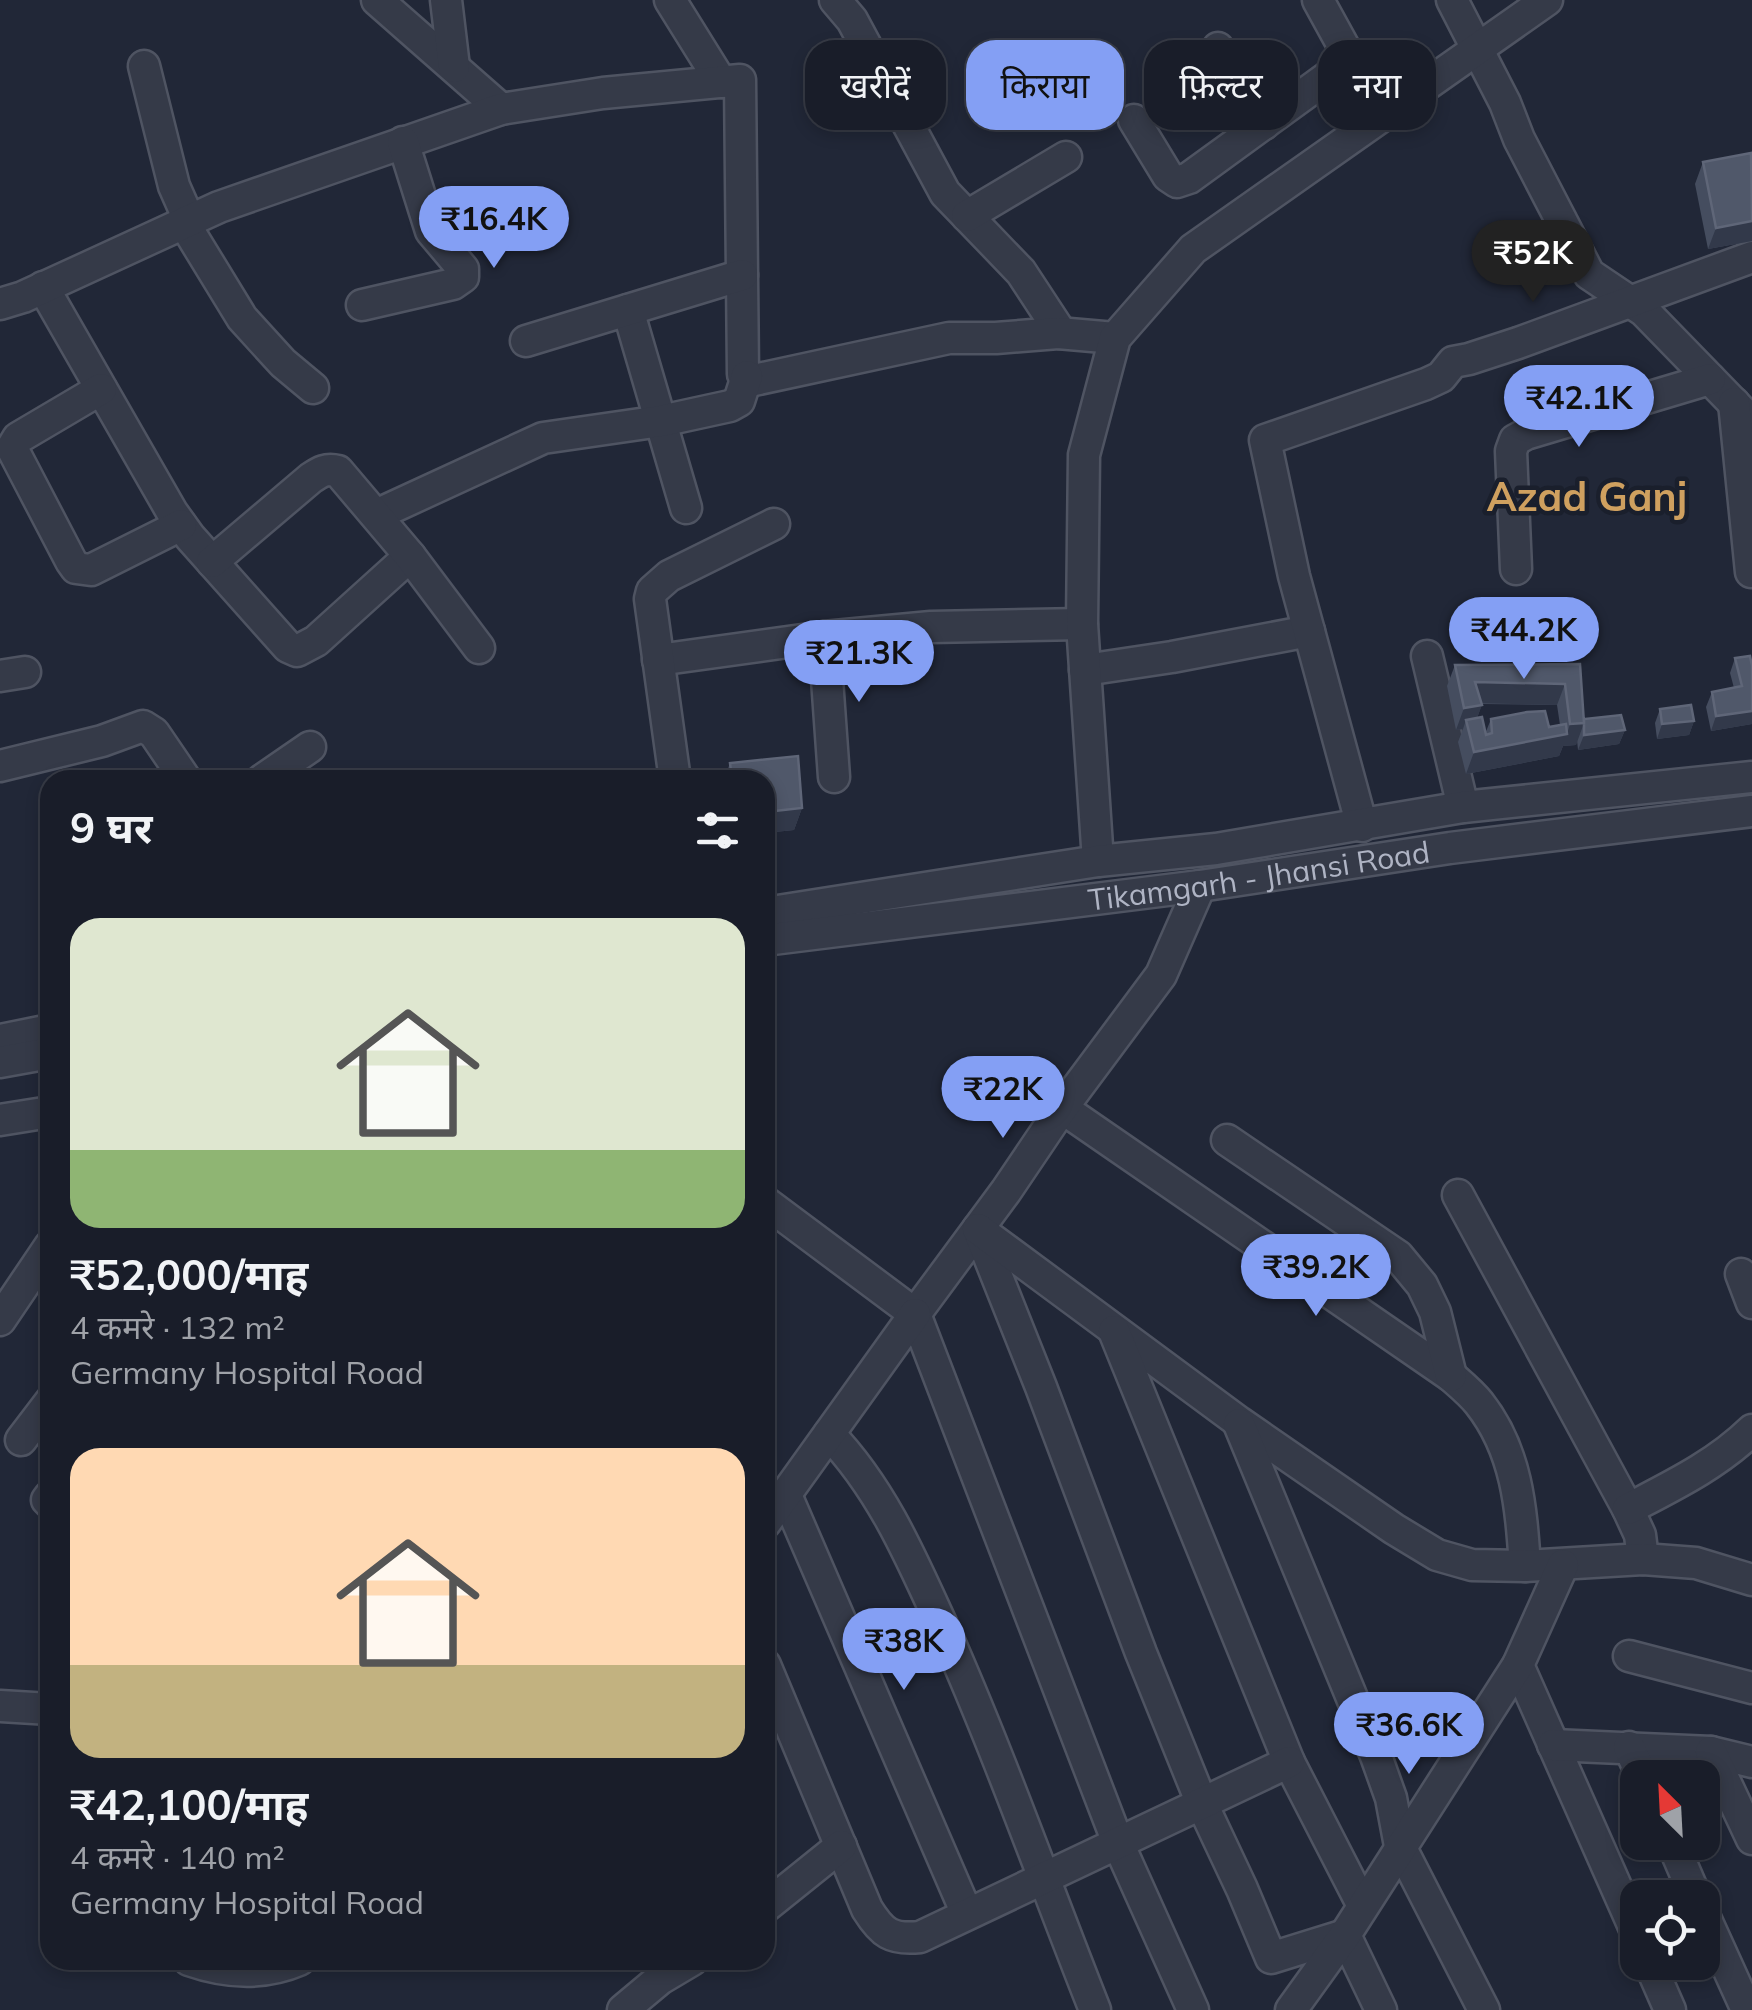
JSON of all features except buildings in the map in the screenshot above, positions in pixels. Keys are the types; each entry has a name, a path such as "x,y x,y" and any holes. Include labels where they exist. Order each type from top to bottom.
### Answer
{"street":[{"path":"376,0 501,109"},
{"path":"446,0 454,68"},
{"path":"670,0 721,82"},
{"path":"836,0 852,20 946,193 1021,272 1061,333"},
{"path":"1298,104 1356,71 1318,0"},
{"path":"1452,0 1589,274 1644,312 1743,413 1751,572"},
{"path":"1098,861 1082,624 1084,455 1115,338 1192,249 1546,0"},
{"path":"144,66 186,222 226,295 251,328 283,363 314,388"},
{"path":"0,304 220,207 501,109 603,93 740,80 744,374 754,380 949,338 1061,333 1115,338"},
{"path":"1134,120 1168,176 1177,182 1189,178 1256,130"},
{"path":"362,305 453,284 464,277 460,266 431,231 403,142"},
{"path":"967,216 1066,157"},
{"path":"1362,826 1294,576 1265,440 1441,378 1454,362 1518,343 1752,257"},
{"path":"526,341 742,275"},
{"path":"44,286 181,525 288,648 297,651 316,641 410,556"},
{"path":"628,310 686,508"},
{"path":"376,515 543,438 660,421 736,404 748,376"},
{"path":"1516,569 1512,451 1515,440 1710,379"},
{"path":"102,390 18,438 12,448 71,561 76,568 91,570 181,525"},
{"path":"212,562 322,471 330,469 344,476 479,648"},
{"path":"674,770 652,591 669,576 774,524"},
{"path":"658,660 824,636 931,627 1082,624"},
{"path":"1084,670 1309,631"},
{"path":"824,636 834,777"},
{"path":"1427,656 1463,807"},
{"path":"0,766 143,726 154,733 179,770"},
{"path":"277,770 310,747"},
{"path":"775,911 1098,861 1216,849 1463,807 1752,777"},
{"name":"Tikamgarh - Jhansi Road","path":"775,939 1752,811"},
{"path":"1002,876 1005,910"},
{"path":"775,1510 1161,975 1200,886"},
{"path":"0,1040 40,1032"},
{"path":"0,1062 40,1055"},
{"path":"1062,1108 1451,1376 1478,1402 1511,1461 1521,1506 1525,1566"},
{"path":"0,1120 40,1114"},
{"path":"1226,1140 1398,1256 1422,1285 1435,1312 1451,1376"},
{"path":"1458,1195 1628,1510 1640,1535 1644,1558"},
{"path":"775,1209 915,1314 1118,1843 1193,2010"},
{"path":"978,1229 1238,1422 1437,1555 1472,1565 1525,1566 1644,1558 1696,1563 1752,1580"},
{"path":"978,1229 1202,1804 1291,2010"},
{"path":"0,1320 40,1261"},
{"path":"1741,1274 1752,1303"},
{"path":"1114,1330 1289,1762 1363,1906"},
{"path":"22,1440 40,1416"},
{"path":"1238,1422 1376,1756 1391,1798 1400,1846 1484,2010"},
{"path":"1628,1510 1706,1468 1752,1430"},
{"path":"829,1434 854,1460 882,1502 924,1586 973,1694 1095,2010"},
{"path":"786,1495 967,1914"},
{"path":"1291,2010 1345,1935 1518,1664 1564,1565"},
{"path":"1629,1656 1752,1688"},
{"path":"1518,1664 1620,1895"},
{"path":"775,1689 867,1909 876,1925 902,1938 920,1937 1289,1762"},
{"path":"0,1706 40,1708"},
{"path":"1554,1745 1711,1752 1752,1762"},
{"path":"1630,1747 1635,1760"},
{"path":"1711,1752 1752,1839"},
{"path":"775,1892 841,1846"},
{"path":"1271,1958 1345,1935"},
{"path":"1345,1935 1381,2010"},
{"path":"1720,1952 1746,2010"},
{"path":"224,1970 264,1970"},
{"path":"623,2010 675,1970"},
{"path":"1657,1980 1670,2010"}],"district":[{"name":"Azad Ganj","path":"1587,496"}]}
